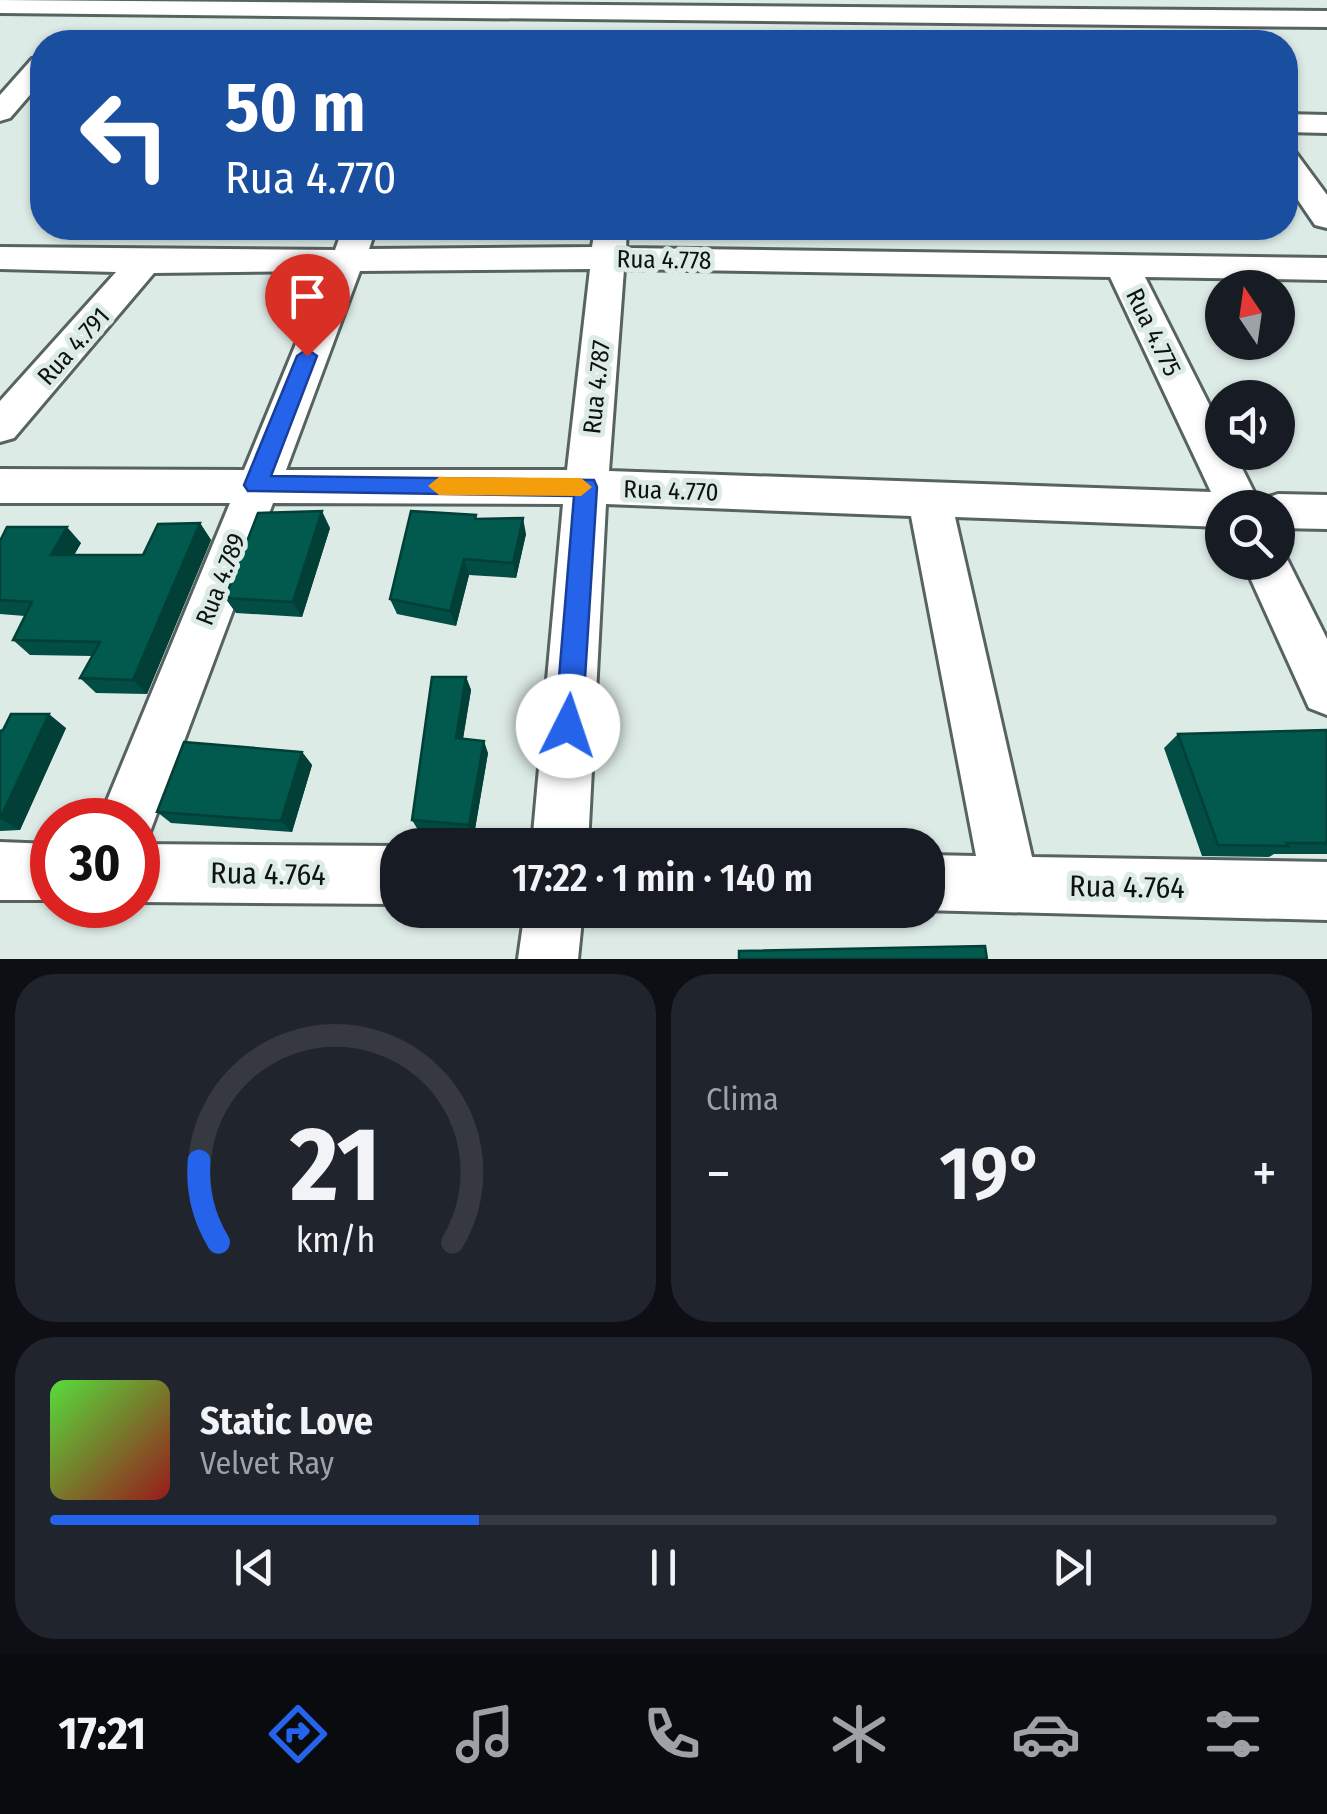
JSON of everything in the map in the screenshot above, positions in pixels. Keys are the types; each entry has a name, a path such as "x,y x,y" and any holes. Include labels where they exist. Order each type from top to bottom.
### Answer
{"street":[{"path":"256,30 272,4"},
{"path":"628,30 630,5"},
{"path":"0,6 1007,6 1178,9 1327,19"},
{"path":"442,30 451,6"},
{"path":"75,30 95,7"},
{"path":"1178,9 1193,30"},
{"path":"1,109 30,78"},
{"path":"1,109 30,108"},
{"path":"1298,123 1327,124"},
{"path":"1298,177 1327,218"},
{"path":"99,262 115,240"},
{"name":"Rua 4.778","path":"0,258 144,262 353,244 610,243 1327,269"},
{"name":"Rua 4.787","path":"561,828 586,487 610,243"},
{"name":"Rua 4.789","path":"135,798 353,244"},
{"name":"Rua 4.791","path":"0,428 144,262"},
{"name":"Rua 4.775","path":"1122,264 1231,490"},
{"name":"Rua 4.770","path":"0,486 586,487 1205,509"},
{"path":"928,499 1010,885"},
{"path":"1295,511 1327,512"},
{"path":"1274,580 1327,692"},
{"path":"0,871 30,872"},
{"name":"Rua 4.764","path":"160,873 380,876"},
{"name":"Rua 4.764","path":"945,884 1327,891"},
{"path":"548,959 552,928"}],"building":[{"path":"322,511 293,602 225,598 258,513"},
{"path":"411,511 476,515 475,519 523,518 513,563 464,559 450,611 390,599"},
{"path":"200,523 133,680 80,678 100,642 13,640 32,602 0,600 0,541 7,527 67,527 51,555 143,555 158,524"},
{"path":"432,677 466,677 456,738 484,741 469,825 412,820"},
{"path":"11,714 49,714 0,819 0,731"},
{"path":"1327,730 1327,843 1218,845 1178,734"},
{"path":"184,742 302,752 281,821 160,812"},
{"path":"985,946 987,959 739,959 739,951"}],"slow traffic":[{"path":"439,486 581,487"}],"route":[{"path":"307,356 256,485 586,487 568,726"}]}
